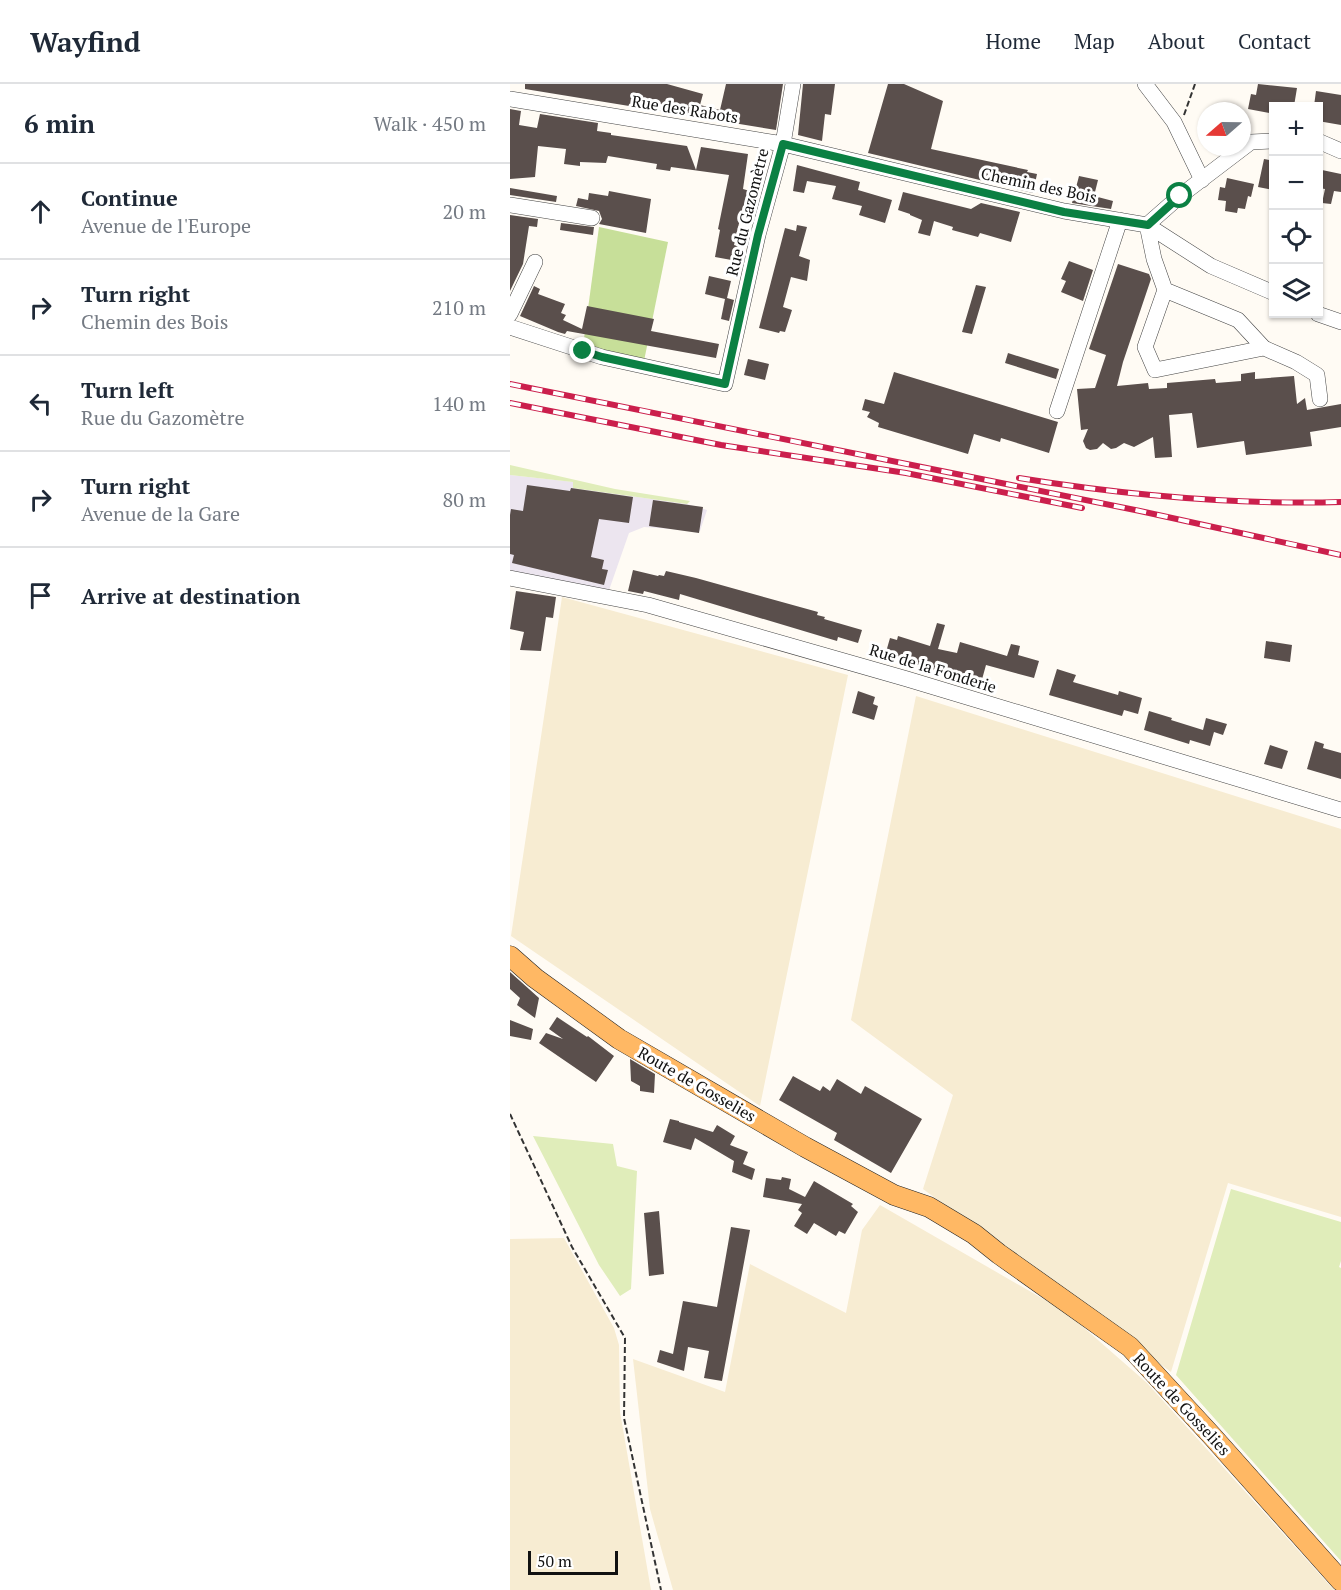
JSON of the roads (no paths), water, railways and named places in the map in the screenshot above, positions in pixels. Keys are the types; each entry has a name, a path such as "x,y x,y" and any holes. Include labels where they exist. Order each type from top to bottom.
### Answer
{"main road":[{"name":"Route de Gosselies","path":"510,956 535,978 619,1039 805,1147 894,1195 929,1207 974,1234 1130,1347 1341,1581"}],"street":[{"name":"Rue du Gazomètre","path":"510,327 602,357 725,384 758,235 783,144 793,84"},
{"path":"1145,84 1174,122 1202,180"},
{"name":"Rue des Rabots","path":"510,99 783,144"},
{"path":"1264,348 1155,370 1145,347 1165,290 1154,260 1148,225 1251,142 1269,141"},
{"path":"1323,143 1341,151"},
{"name":"Chemin des Bois","path":"783,144 1064,212 1148,225 1211,266 1269,291"},
{"path":"510,206 592,218"},
{"path":"1057,411 1120,220"},
{"path":"510,315 535,262"},
{"path":"1165,290 1238,320 1264,348 1296,362 1317,375 1320,399"},
{"path":"1323,316 1341,322"},
{"name":"Rue de la Fonderie","path":"510,578 648,604 907,679 1341,810"}],"railway":[{"path":"510,384 1140,511 1341,555"},
{"path":"510,403 721,445 906,473 1082,508"},
{"path":"1019,478 1180,498 1260,502 1341,502"}]}
